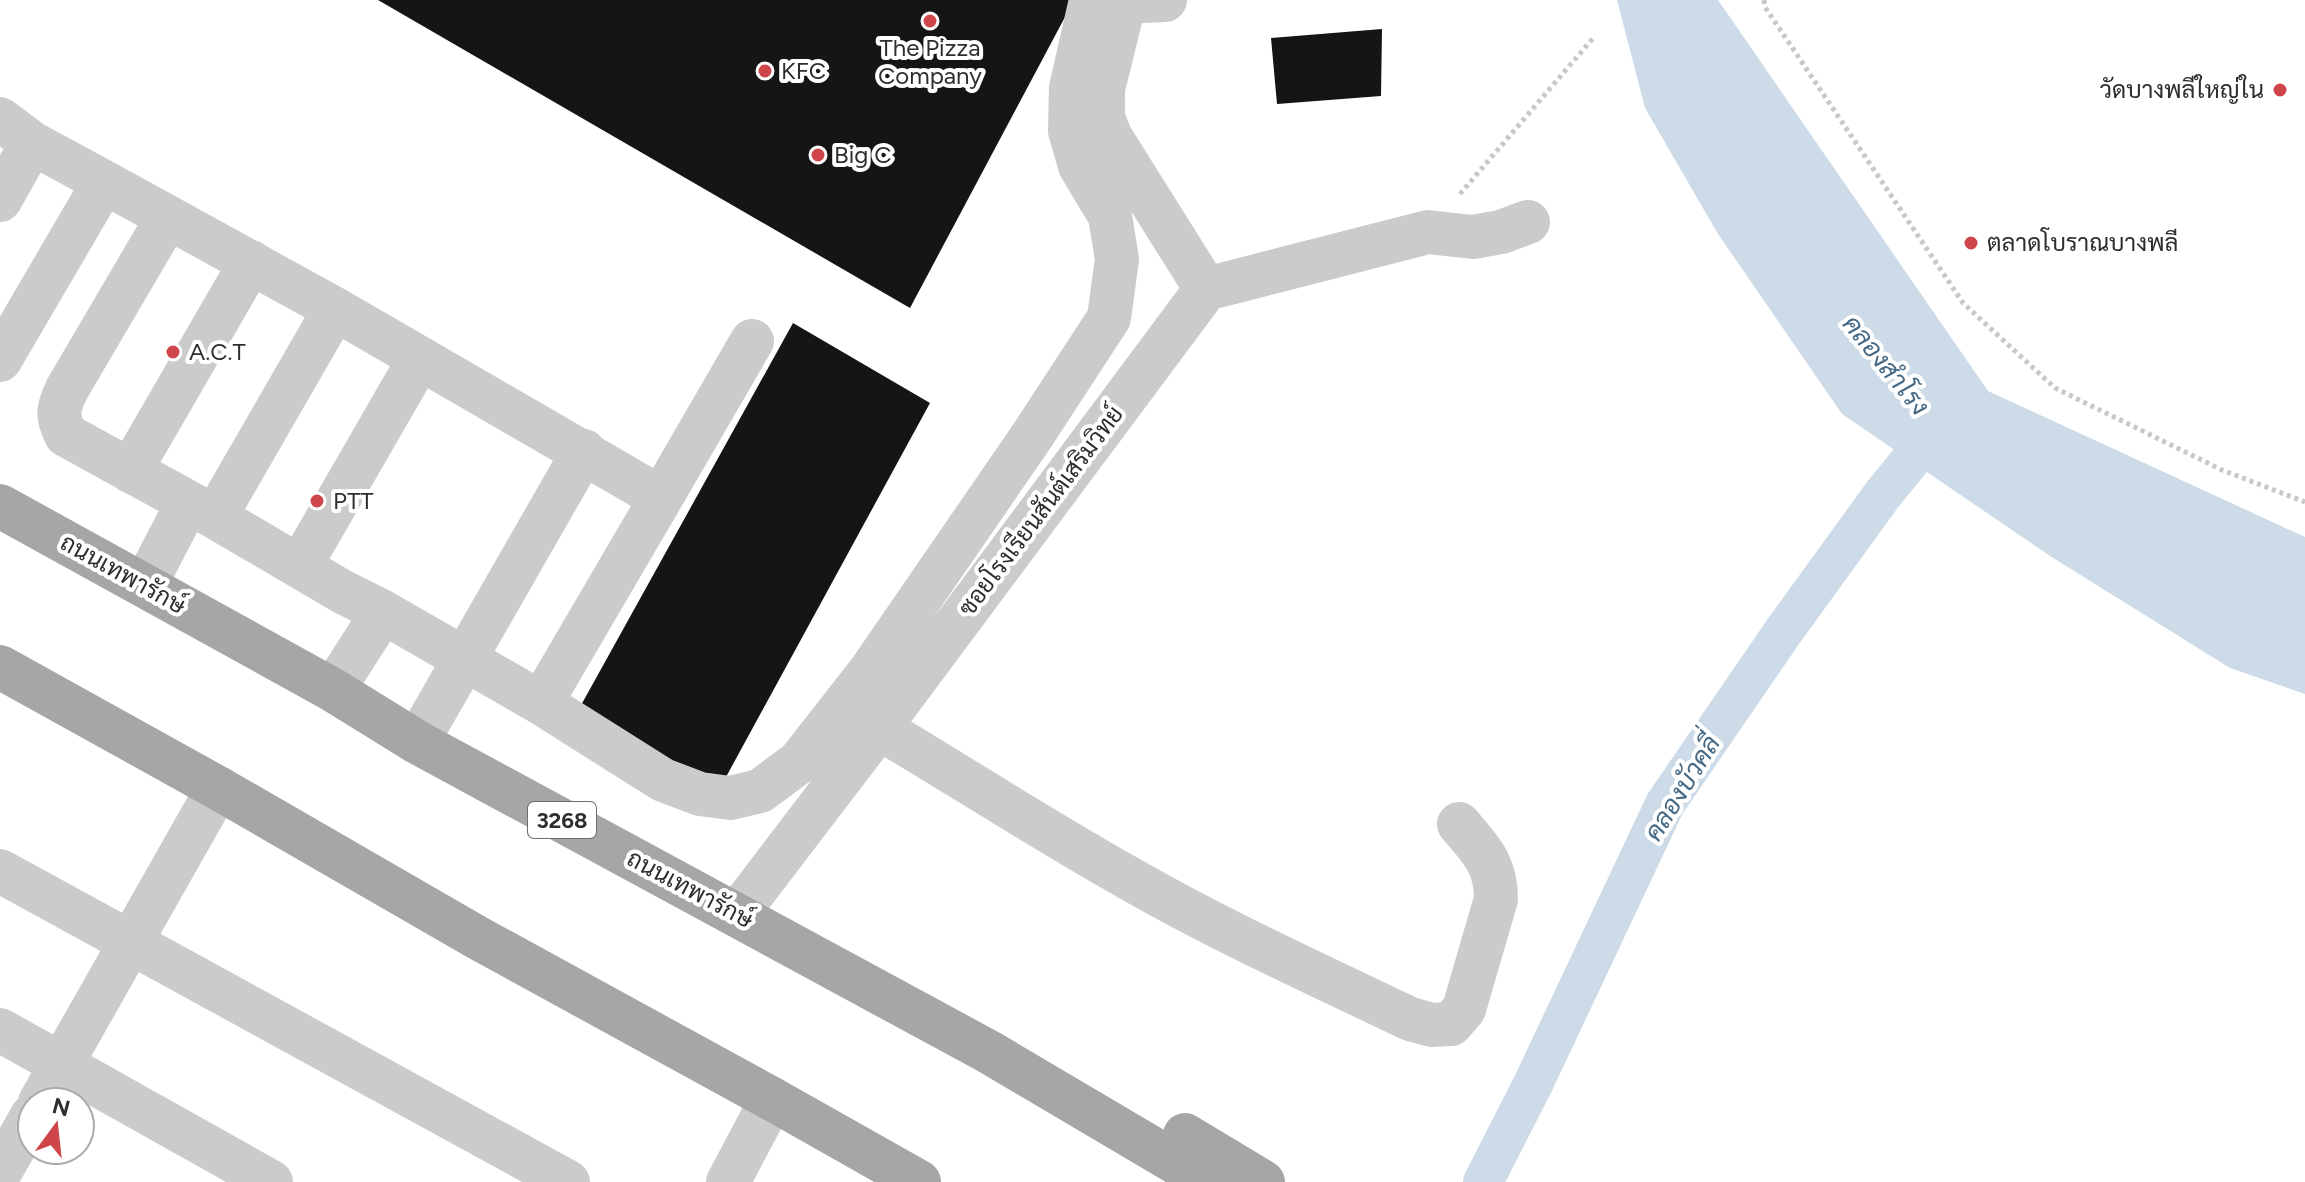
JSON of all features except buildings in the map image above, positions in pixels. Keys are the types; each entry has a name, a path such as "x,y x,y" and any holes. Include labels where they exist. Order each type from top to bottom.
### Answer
{"main road":[{"name":"ถนนเทพารักษ์","path":"0,506 333,690 417,742 989,1052 1209,1182"},
{"path":"0,667 478,938 919,1182"},
{"path":"989,1052 1078,1077 1118,1095 1263,1182"}],"street":[{"path":"1126,1 1103,89 1103,117 1110,136 1206,289 1428,232 1473,237 1501,232 1528,222"},
{"path":"168,217 67,389 59,407 59,423 66,435 465,659 663,780 700,794 730,798 760,791 799,762 862,681 1032,436 1109,318 1117,259 1110,216 1080,166 1070,131 1071,88 1126,1"},
{"path":"0,200 16,131 335,309 661,498"},
{"path":"0,360 104,182"},
{"path":"130,471 251,262"},
{"name":"ซอยโรงเรียนสันต์เสริมวิทย์","path":"737,914 1206,289"},
{"path":"145,585 201,510 335,309"},
{"path":"541,703 752,341"},
{"path":"300,566 420,358"},
{"path":"417,742 584,451"},
{"path":"333,690 383,612"},
{"path":"879,728 1162,896 1252,944 1410,1019 1432,1025 1451,1024 1464,1009 1496,899 1496,880 1484,854 1459,824"},
{"path":"49,1086 218,788"},
{"path":"0,871 568,1182"},
{"path":"0,1030 271,1182"},
{"path":"728,1182 772,1099"},
{"path":"0,1172 16,1144"}],"path":[{"path":"1764,0 1765,7 1963,303 2055,388 2222,470 2305,502"},
{"path":"1428,232 1594,37"}],"water":[{"name":"คลองสำโรง","path":"1617,0 1718,0 1988,391 2305,537 2305,694 2230,668 2050,556 1842,414 1718,234 1645,108"}],"waterway":[{"name":"คลองบัวคลี่","path":"1483,1182 1534,1082 1665,804 1783,632 1883,494 1937,428"}],"place":[{"name":"The Pizza Company","path":"930,21"},
{"name":"KFC","path":"765,71"},
{"name":"วัดบางพลีใหญ่ใน","path":"2280,90"},
{"name":"Big C","path":"818,155"},
{"name":"ตลาดโบราณบางพลี","path":"1971,243"},
{"name":"A.C.T","path":"173,352"},
{"name":"PTT","path":"317,501"}]}
